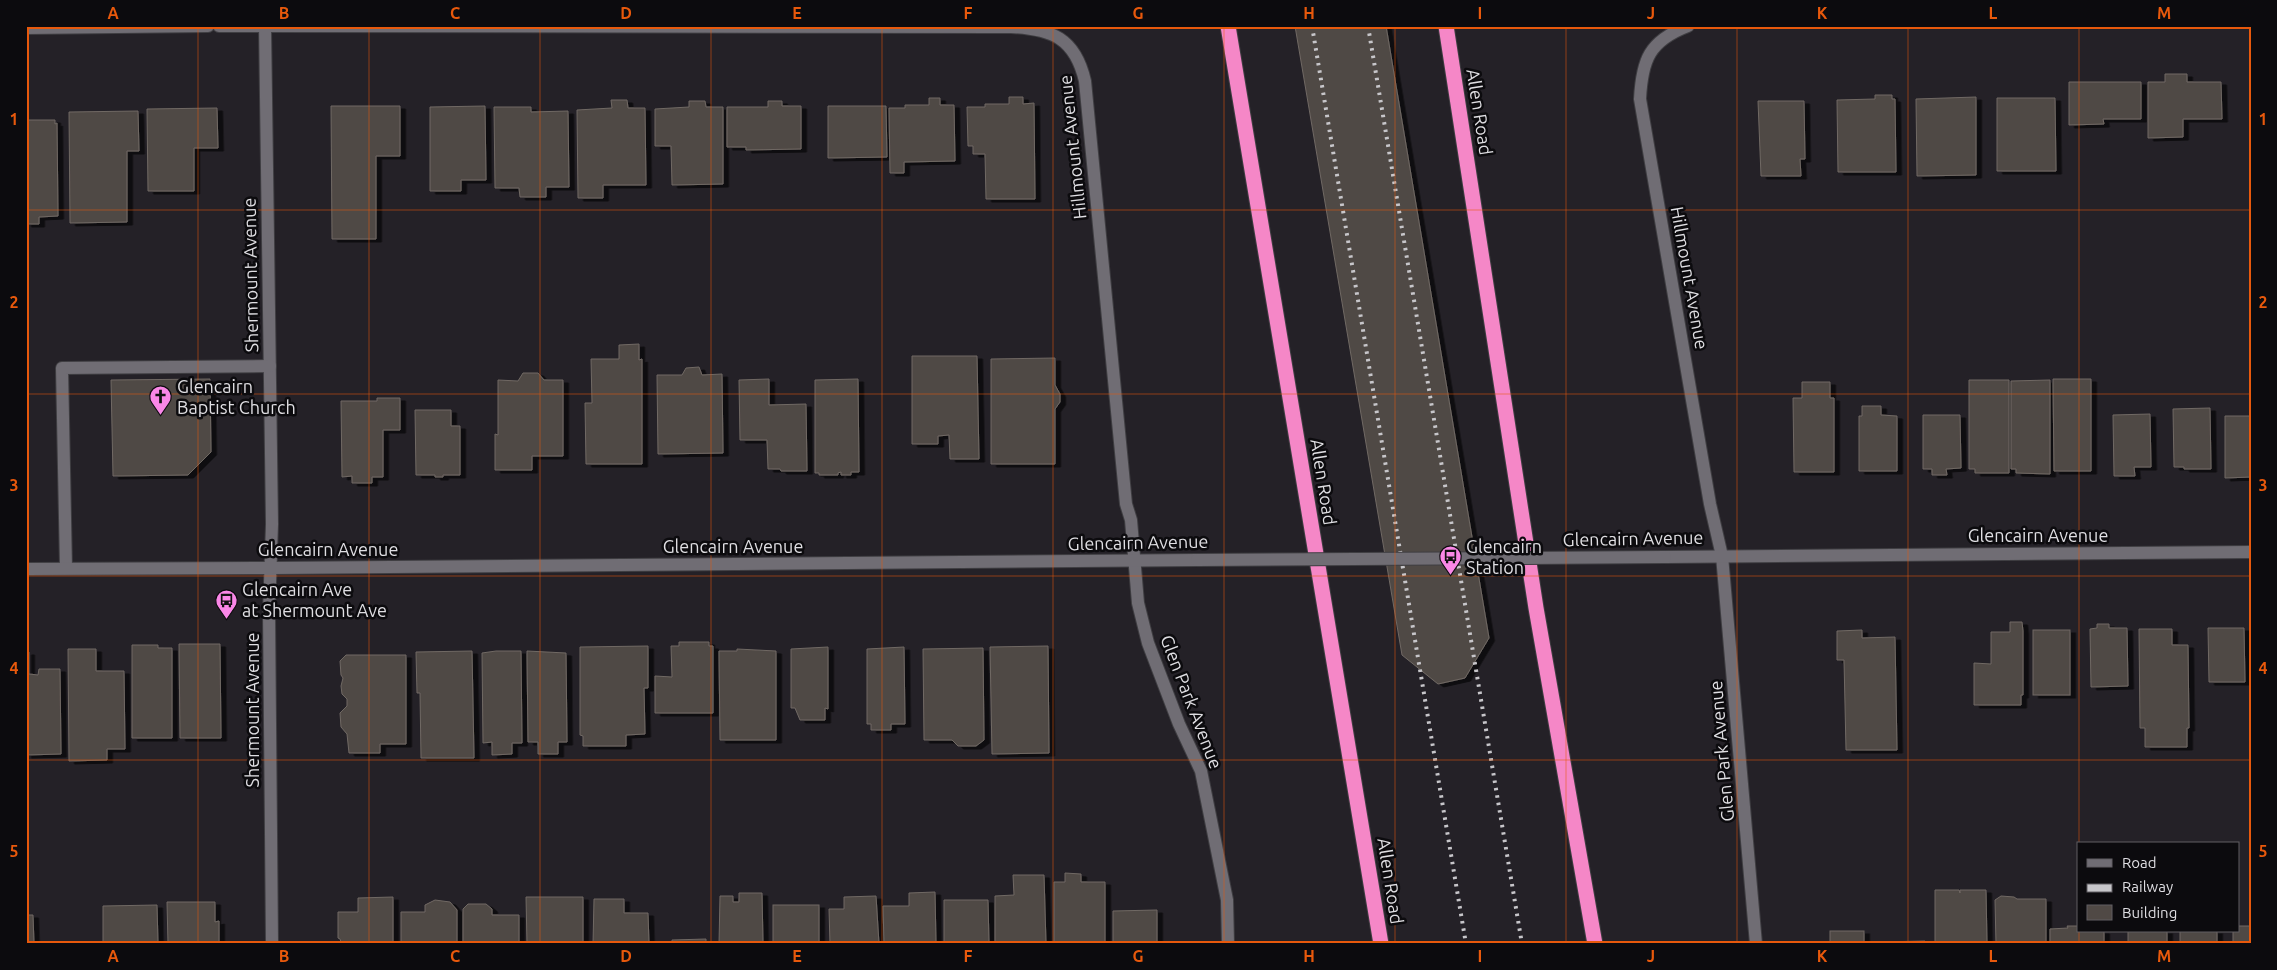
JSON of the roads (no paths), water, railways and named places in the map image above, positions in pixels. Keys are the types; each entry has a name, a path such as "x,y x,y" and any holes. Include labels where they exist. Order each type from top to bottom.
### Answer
{"highway":[{"name":"Allen Road","path":"1228,26 1382,944"},
{"name":"Allen Road","path":"1446,26 1536,608 1595,944"}],"street":[{"path":"26,28 208,26"},
{"name":"Hillmount Avenue","path":"220,26 1011,27 1047,32 1063,40 1074,52 1081,65 1085,80 1126,504 1131,520 1134,561"},
{"name":"Shermount Avenue","path":"265,26 272,568 270,612 272,944"},
{"name":"Hillmount Avenue","path":"1688,26 1652,48 1641,75 1640,99 1709,495 1722,556"},
{"path":"66,568 62,368 270,366"},
{"name":"Glencairn Avenue","path":"26,568 272,568 2251,552"},
{"name":"Glen Park Avenue","path":"1722,556 1756,944"},
{"name":"Glen Park Avenue","path":"1134,561 1138,602 1148,643 1178,724 1201,771 1227,900 1228,944"}],"railway":[{"path":"1312,26 1466,944"},
{"path":"1368,26 1522,944"}],"place":[{"name":"Glencairn Baptist Church","path":"161,416"},
{"name":"Glencairn Station","path":"1450,576"},
{"name":"Glencairn Ave at Shermount Ave","path":"226,619"}]}
